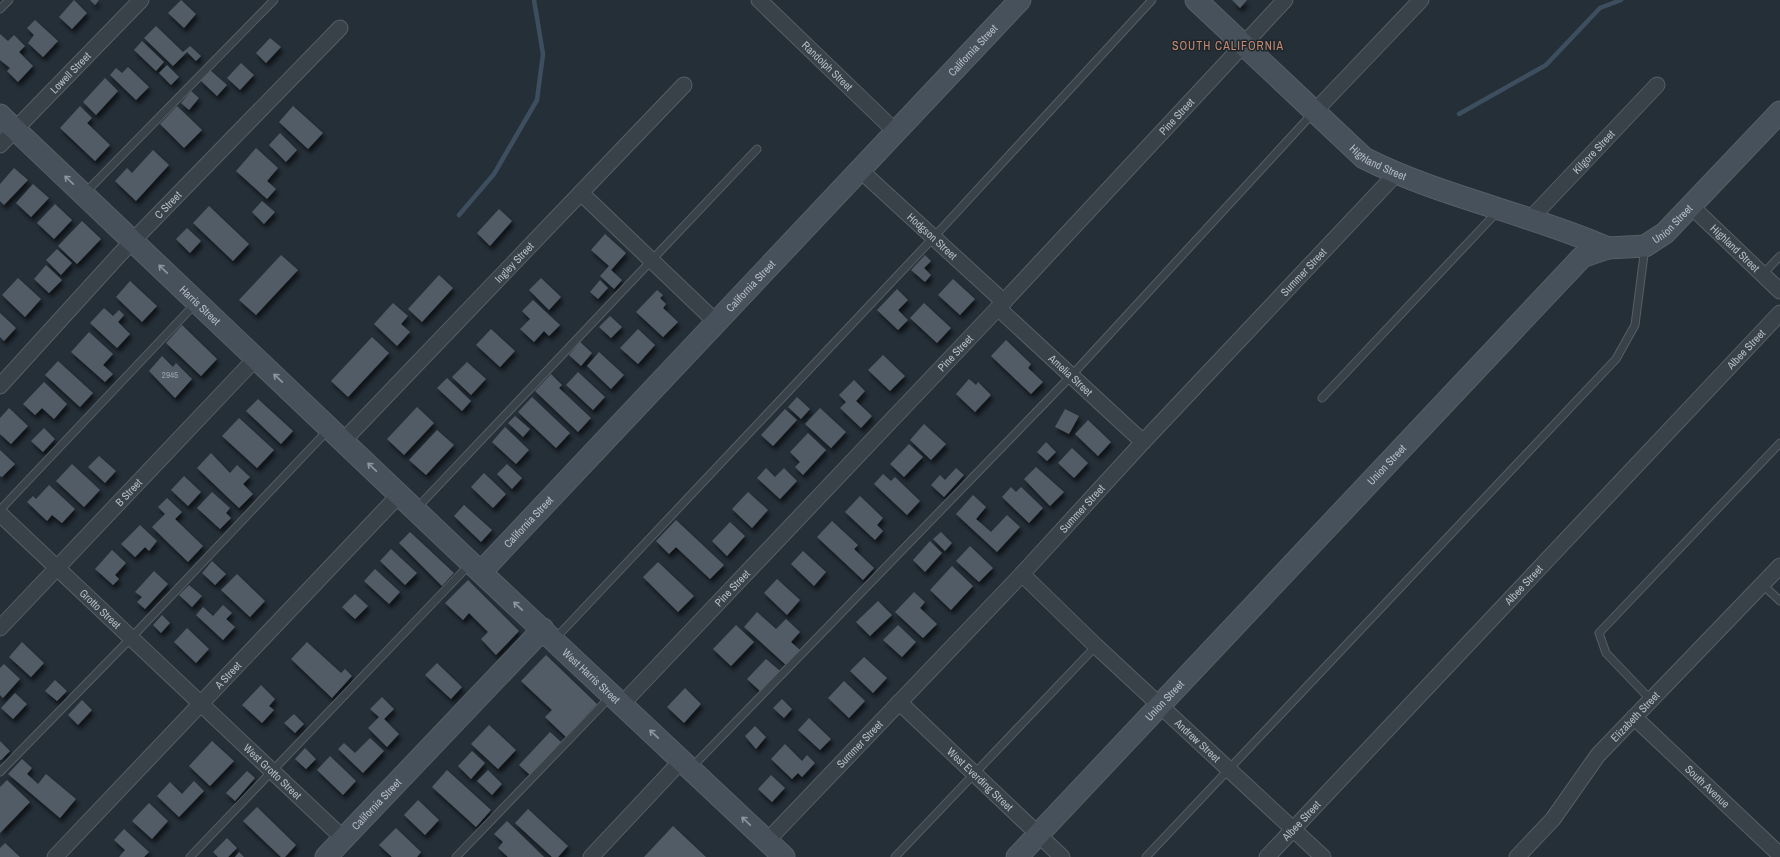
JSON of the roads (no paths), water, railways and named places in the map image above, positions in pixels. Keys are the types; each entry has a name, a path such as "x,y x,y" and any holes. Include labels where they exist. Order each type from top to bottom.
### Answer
{"street":[{"name":"Lowell Street","path":"0,145 141,0"},
{"name":"Randolph Street","path":"759,0 896,132"},
{"name":"California Street","path":"476,567 716,322 1020,0"},
{"name":"Highland Street","path":"1196,0 1364,158 1396,174 1531,218 1581,236 1608,248"},
{"name":"Pine Street","path":"617,699 1001,305 1285,0"},
{"path":"1315,111 1421,0"},
{"name":"C Street","path":"0,386 133,240 340,28"},
{"name":"Ingley Street","path":"337,434 581,193 684,85"},
{"name":"Kilgore Street","path":"1531,218 1657,85"},
{"name":"Union Street","path":"1017,857 1582,258 1608,248 1646,246 1665,233 1780,112"},
{"name":"Harris Street","path":"0,115 400,494"},
{"name":"Hodgson Street","path":"860,170 933,238 1001,305"},
{"name":"Summer Street","path":"767,841 1022,574 1142,442 1396,174"},
{"path":"581,193 716,322"},
{"name":"Highland Street","path":"1691,206 1780,291"},
{"name":"Amelia Street","path":"1001,305 1071,376 1142,442"},
{"name":"Albee Street","path":"1267,857 1780,314"},
{"name":"B Street","path":"0,628 256,358"},
{"name":"West Harris Street","path":"400,494 784,857"},
{"name":"A Street","path":"55,857 400,494"},
{"name":"Grotto Street","path":"0,514 201,703"},
{"name":"Elizabeth Street","path":"1517,857 1553,819 1598,755 1650,699 1780,566"},
{"name":"Andrew Street","path":"1022,574 1096,646 1323,857"},
{"name":"California Street","path":"326,857 548,635"},
{"name":"West Everding Street","path":"899,702 1062,857"},
{"name":"West Grotto Street","path":"201,703 344,839"},
{"name":"South Avenue","path":"1634,717 1780,855"},
{"path":"591,857 687,764"}],"lane":[{"path":"0,9 9,0"},
{"path":"84,194 274,0"},
{"path":"548,635 933,238 1152,0"},
{"path":"687,764 1071,376 1315,111"},
{"path":"416,509 757,149"},
{"path":"1322,398 1500,208"},
{"path":"1146,857 1228,768 1616,359 1635,325 1646,246"},
{"path":"1763,274 1780,256"},
{"path":"0,510 197,302"},
{"path":"0,772 337,434"},
{"path":"1650,699 1606,653 1599,633 1780,443"},
{"path":"190,857 272,770 476,567"},
{"path":"1763,584 1780,601"},
{"path":"895,857 1096,646"},
{"path":"456,857 617,699"}],"waterway":[{"path":"459,215 494,174 537,100 543,54 534,0"},
{"path":"1459,114 1546,65 1600,8 1621,0"}],"district":[{"name":"SOUTH CALIFORNIA","path":"1228,46"}]}
